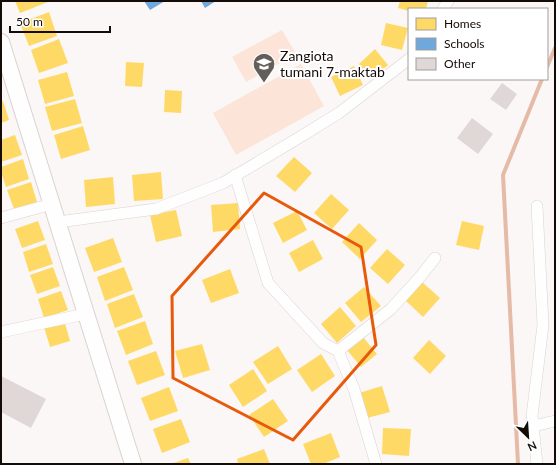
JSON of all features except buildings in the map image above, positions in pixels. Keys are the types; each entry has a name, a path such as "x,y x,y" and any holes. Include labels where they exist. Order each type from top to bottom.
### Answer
{"main road":[{"path":"1,42 58,222 85,314 134,464"}],"street":[{"path":"58,222 156,208 223,183 339,113 408,60"},
{"path":"235,175 268,283 323,343 338,351 354,389 376,464"},
{"path":"1,218 52,204"},
{"path":"536,206 543,325 532,416 537,464"},
{"path":"338,351 391,309 435,258"},
{"path":"1,332 85,314"},
{"path":"533,426 555,421"}],"highlighted area":[{"path":"264,193 361,247 376,345 293,440 173,378 172,296"}],"shaded area":[{"path":"282,30 296,54 246,82 232,57"},
{"path":"301,64 324,106 236,155 213,113"}],"waterway":[{"path":"548,65 555,48"},
{"path":"518,464 503,175 542,80"}],"place":[{"name":"Zangiota tumani 7-maktab","path":"264,84"}]}
